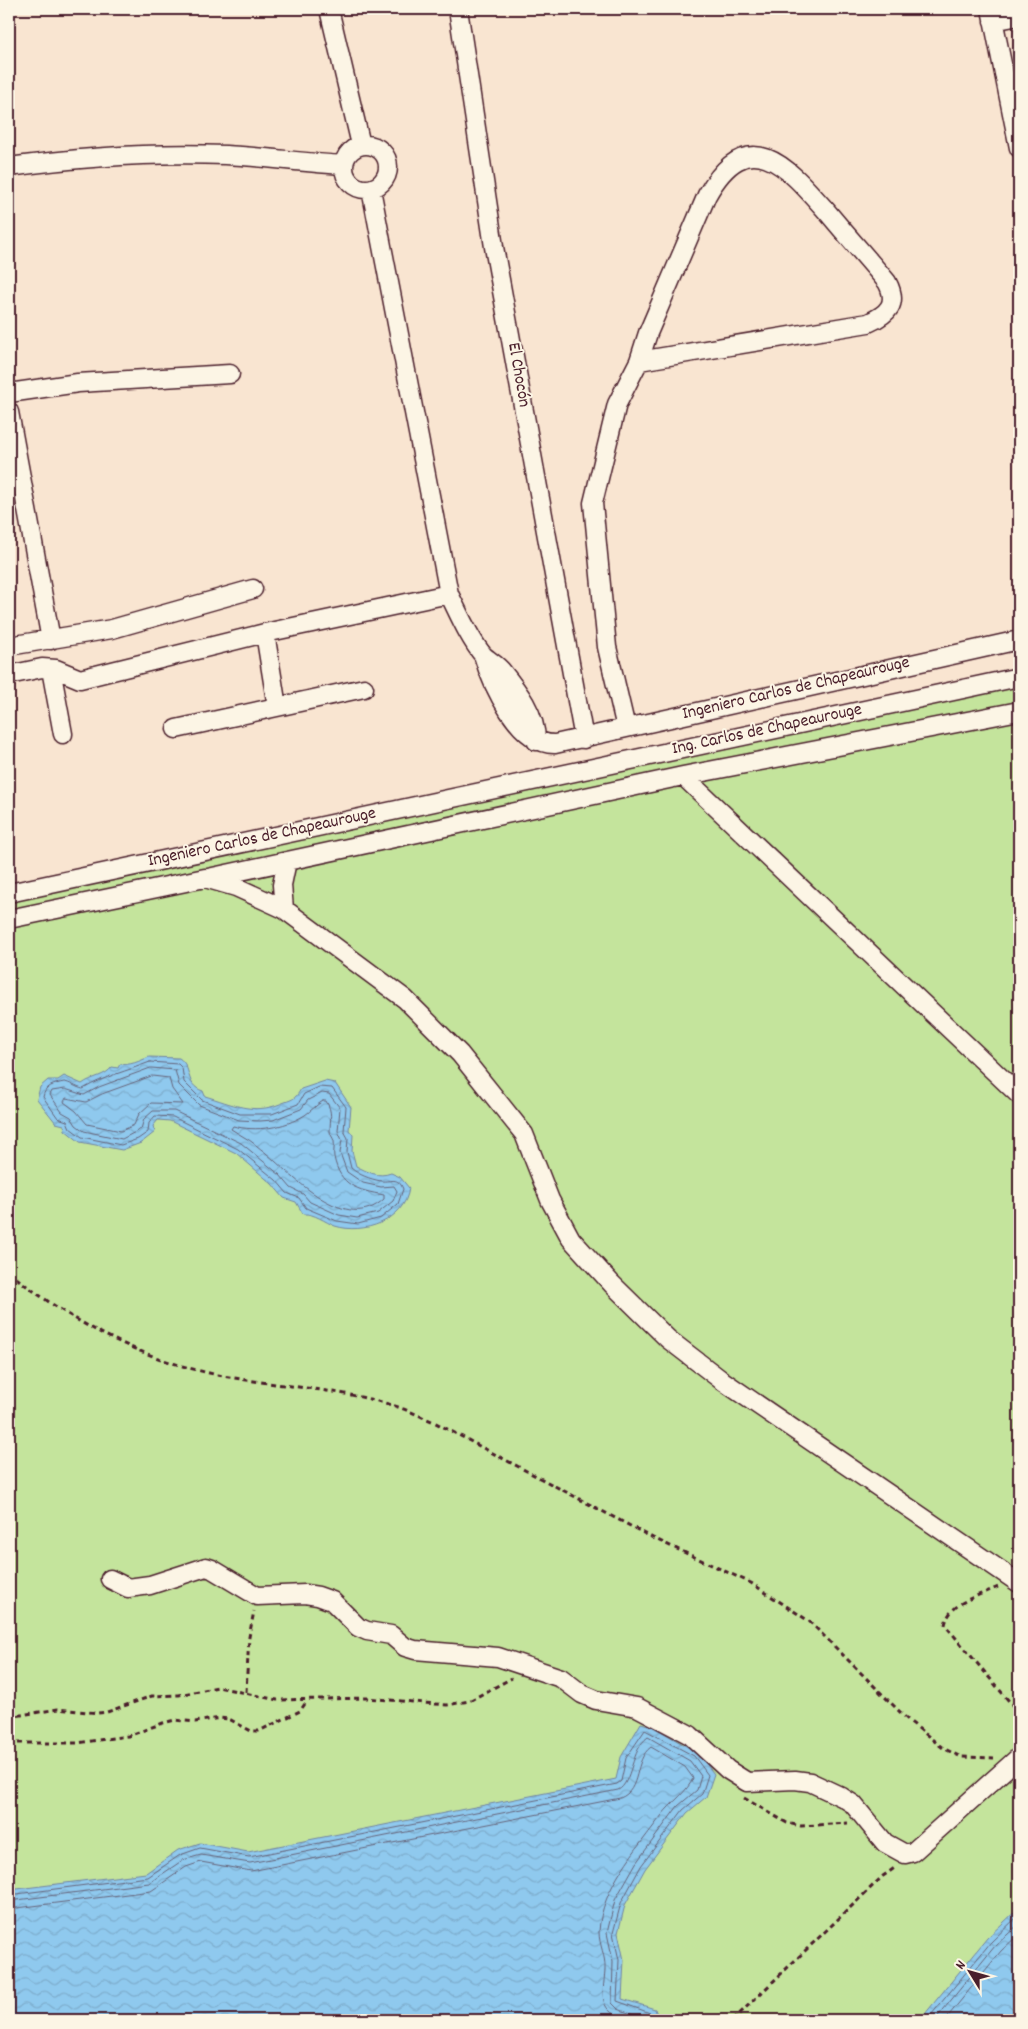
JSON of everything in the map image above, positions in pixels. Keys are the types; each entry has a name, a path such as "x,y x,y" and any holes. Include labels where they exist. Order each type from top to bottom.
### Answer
{"street":[{"path":"329,9 361,145"},
{"name":"El Chocón","path":"458,9 494,247 579,740"},
{"path":"1019,16 992,15 1019,148"},
{"path":"361,145 376,147 386,158 388,165 385,178 380,184 371,188 353,186 345,174 344,165 349,153 361,145"},
{"path":"9,167 104,156 150,155 224,155 344,165"},
{"path":"626,728 607,647 593,503 617,404 639,361 648,333 716,178 740,158 765,157 777,162 794,176 887,282 893,297 890,307 881,317 868,323 639,361"},
{"path":"9,676 42,668 51,669 80,679 265,633 449,594 371,188"},
{"path":"9,393 78,383 230,374"},
{"path":"9,412 51,640"},
{"path":"9,646 112,629 254,589"},
{"name":"Ingeniero Carlos de Chapeaurouge","path":"449,594 470,634 484,655 489,676 516,722 536,741 546,745 579,740 1019,640"},
{"path":"265,633 277,707"},
{"path":"51,669 63,734"},
{"name":"Ing. Carlos de Chapeaurouge","path":"515,784 1019,677"},
{"path":"176,729 364,688"},
{"path":"9,919 682,776 1019,711"},
{"path":"682,776 1019,1095"},
{"name":"Ingeniero Carlos de Chapeaurouge","path":"9,893 515,784"},
{"path":"284,908 282,884 287,861"},
{"path":"205,878 236,887 284,908 405,999 460,1054 524,1134 550,1200 571,1239 612,1284 668,1339 720,1379 1017,1581"},
{"path":"110,1579 128,1588 150,1585 206,1568 220,1572 256,1596 318,1596 332,1601 358,1627 367,1631 391,1635 405,1646 415,1650 498,1657 526,1665 561,1678 582,1694 596,1700 637,1707 654,1714 690,1735 728,1770 747,1782 795,1780 810,1782 842,1797 853,1804 873,1830 893,1849 905,1854 914,1852 1019,1757"}],"path":[{"path":"9,1272 58,1310 141,1353 218,1375 354,1396 398,1407 434,1422 653,1538 751,1583 810,1621 908,1720 943,1748 961,1757 1000,1757"},
{"path":"1017,1581 955,1606 947,1614 945,1624 1019,1713"},
{"path":"246,1692 249,1637 256,1596"},
{"path":"9,1717 58,1709 98,1713 107,1712 152,1696 179,1695 211,1687 228,1687 276,1700 308,1701 367,1698 447,1705 469,1701 493,1690 512,1678 526,1665"},
{"path":"9,1743 77,1743 128,1736 163,1722 175,1720 195,1722 220,1718 229,1719 251,1731 259,1730 300,1711 308,1701"},
{"path":"739,1794 787,1823 801,1826 852,1824 873,1830"},
{"path":"732,2020 883,1876 914,1852"}],"green space":[{"path":"1019,683 1019,2020 9,2020 9,902"}],"water":[{"path":"149,1057 179,1058 186,1066 193,1085 203,1091 205,1096 242,1107 261,1109 270,1107 294,1098 301,1089 325,1081 335,1083 351,1107 349,1130 353,1135 352,1151 356,1166 373,1174 391,1173 400,1177 409,1188 406,1199 400,1209 381,1223 370,1227 358,1228 335,1226 315,1216 303,1214 296,1202 284,1198 272,1184 236,1153 170,1121 158,1120 153,1126 155,1132 141,1143 122,1150 80,1142 65,1130 64,1125 56,1123 37,1099 40,1087 48,1080 58,1080 64,1076 82,1084 112,1067 118,1068 120,1064 131,1064"},
{"path":"641,1723 652,1726 698,1753 714,1774 706,1797 687,1813 645,1869 625,1905 618,1933 624,1960 622,1999 655,2009 659,2020 9,2020 9,1890 146,1873 178,1850 200,1843 248,1852 616,1779 621,1757"},
{"path":"1019,1908 1019,2020 920,2020 987,1938"}]}
